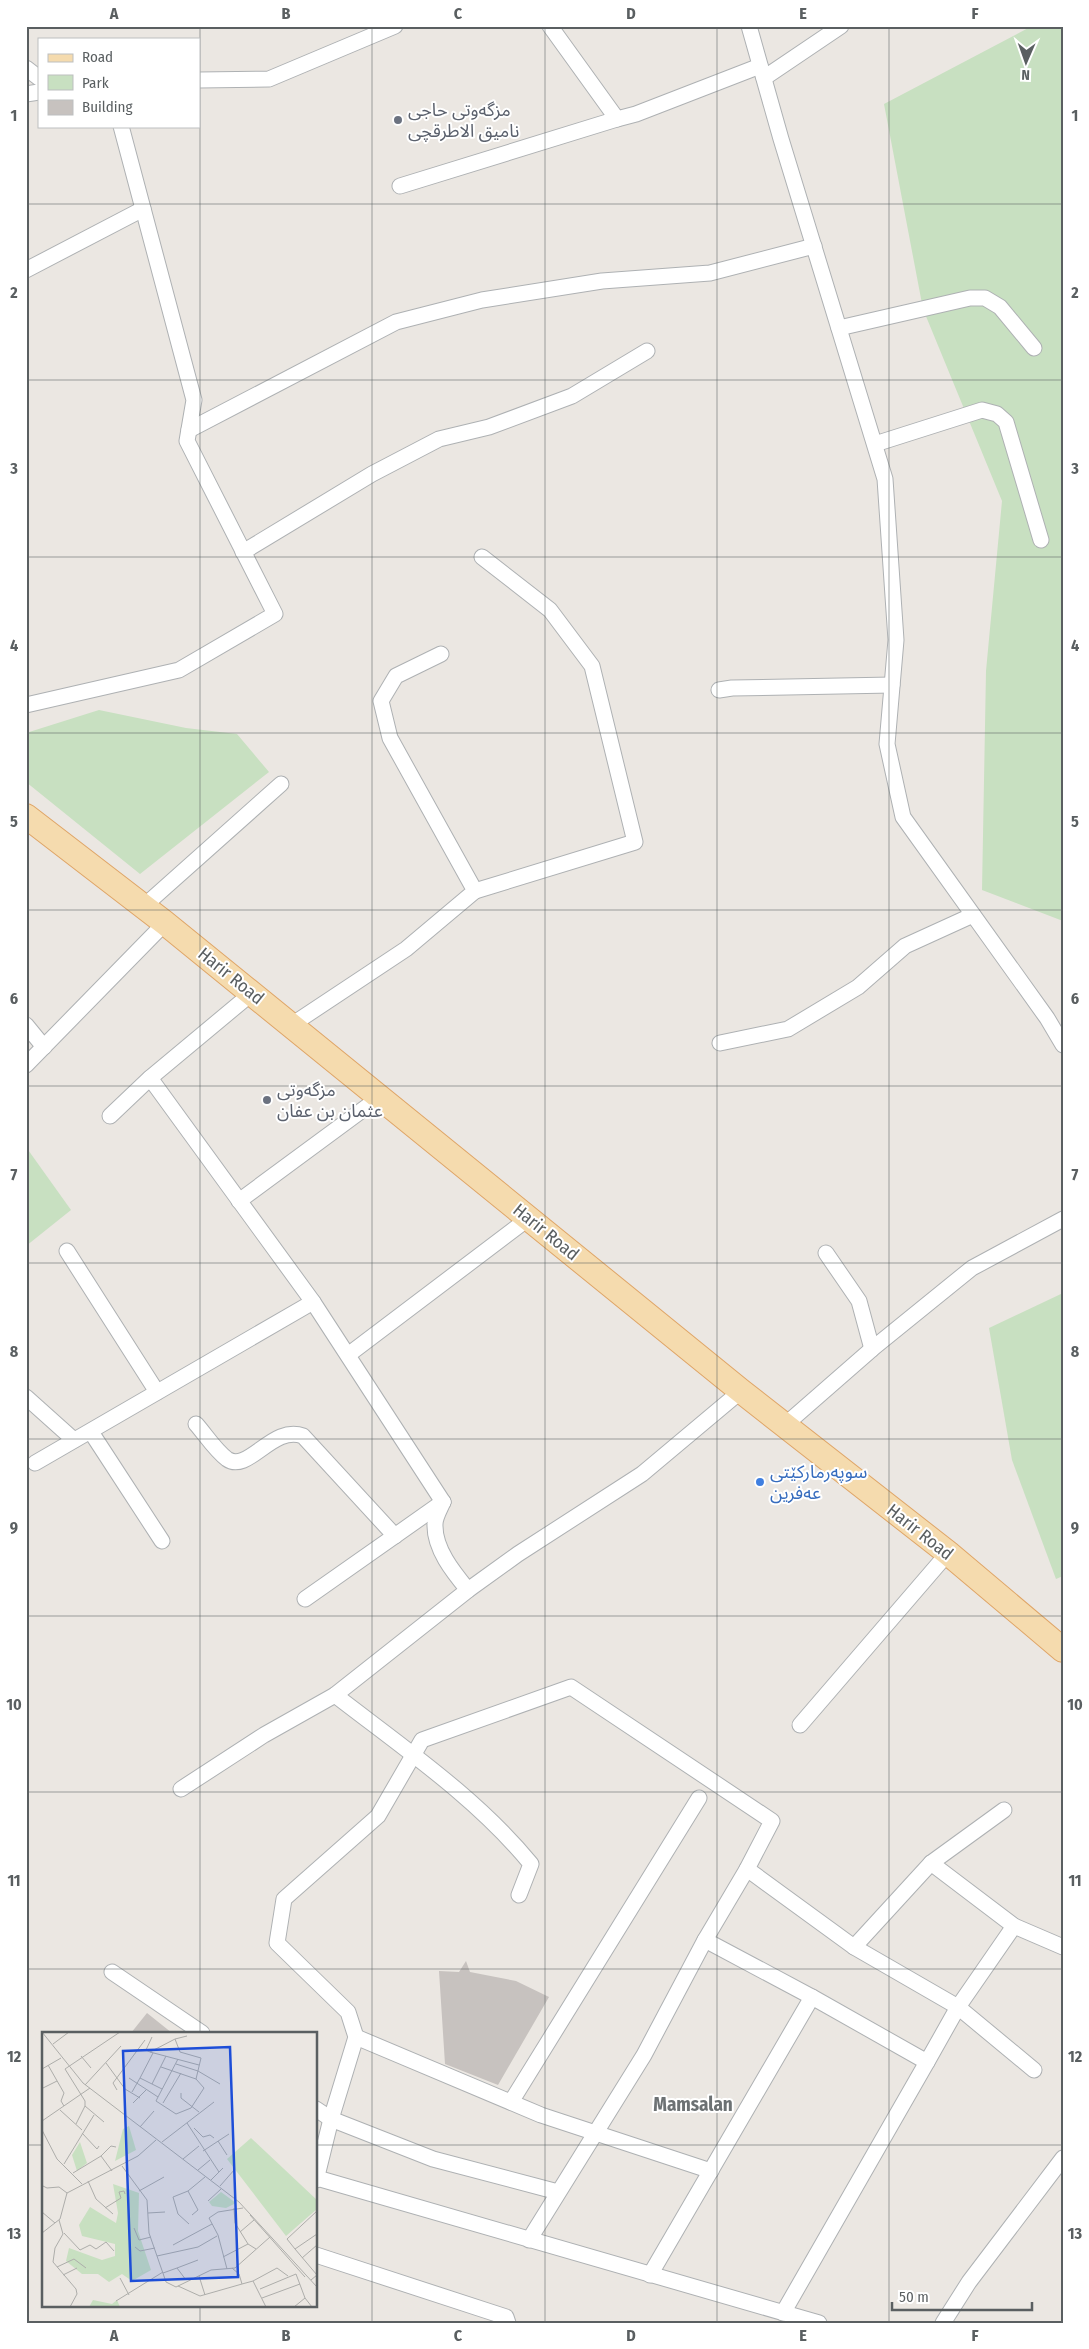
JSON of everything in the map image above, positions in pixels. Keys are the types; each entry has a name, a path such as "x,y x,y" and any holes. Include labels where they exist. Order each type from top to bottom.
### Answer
{"main road":[{"name":"Harir Road","path":"26,816 165,923 741,1391 948,1553 1063,1650"}],"street":[{"path":"200,80 268,79 395,26"},
{"path":"550,26 617,119"},
{"path":"749,26 885,478 896,640 887,744 903,817 1047,1018 1063,1044"},
{"path":"400,186 636,114 762,72 841,26"},
{"path":"26,68 38,77"},
{"path":"26,705 179,670 275,614 187,441 194,400 122,128"},
{"path":"26,270 143,209"},
{"path":"189,430 396,322 482,300 602,281 710,273 814,246"},
{"path":"839,328 970,298 985,298 1000,307 1034,348"},
{"path":"244,552 372,474 439,439 489,427 572,396 647,351"},
{"path":"874,444 982,410 997,414 1006,422 1041,540"},
{"path":"295,1028 296,1022 406,949 474,891 635,842 592,666 550,610 482,557"},
{"path":"441,654 396,676 381,701 390,738 474,891"},
{"path":"719,690 732,688 892,685"},
{"path":"143,907 281,784"},
{"path":"720,1043 788,1029 858,987 906,946 973,915"},
{"path":"26,1064 165,923"},
{"path":"110,1116 150,1078 252,993"},
{"path":"26,1025 44,1047"},
{"path":"150,1078 314,1302 443,1502"},
{"path":"239,1201 380,1097"},
{"path":"348,1355 529,1218"},
{"path":"785,1425 872,1349 972,1268 1063,1219"},
{"path":"67,1251 157,1392"},
{"path":"826,1253 859,1301 872,1349"},
{"path":"35,1463 314,1302"},
{"path":"181,1789 264,1735 335,1695 468,1590 518,1554 642,1474 741,1391"},
{"path":"26,1398 74,1440"},
{"path":"196,1424 227,1459 236,1462 244,1460 284,1434 294,1432 303,1436 395,1536"},
{"path":"91,1432 162,1540"},
{"path":"305,1599 443,1502"},
{"path":"443,1502 435,1524 439,1544 451,1568 468,1590"},
{"path":"800,1725 948,1553"},
{"path":"318,2171 331,2118 356,2037 348,2012 277,1942 284,1899 378,1816 422,1740 571,1687 772,1821 644,2055 529,2240"},
{"path":"335,1695 448,1782 520,1850 530,1864 519,1895"},
{"path":"511,2102 699,1798"},
{"path":"854,1947 932,1863 1004,1810"},
{"path":"932,1863 1014,1926 1063,1947"},
{"path":"747,1869 854,1947 958,2007 1034,2070"},
{"path":"783,2313 958,2007 1014,1926"},
{"path":"706,1940 812,1997 926,2062"},
{"path":"112,1972 201,2032"},
{"path":"650,2275 812,1997"},
{"path":"356,2037 511,2102 711,2171"},
{"path":"318,2110 331,2118 433,2159 558,2192"},
{"path":"943,2323 969,2282 1063,2158"},
{"path":"318,2180 818,2323"},
{"path":"318,2256 506,2317 508,2323"}],"green space":[{"path":"1032,26 1063,26 1063,921 982,890 986,671 1002,501 923,309 884,104"},
{"path":"99,710 186,728 237,734 269,772 140,874 26,782 26,733"},
{"path":"26,1147 71,1210 26,1246"},
{"path":"1063,1293 1063,1576 1056,1579 1012,1460 989,1328"}],"building":[{"path":"466,1961 470,1972 516,1981 549,1997 498,2085 445,2064 439,1971 459,1972"},
{"path":"147,2013 171,2032 132,2032"}],"place":[{"name":"مزگەوتی حاجی نامیق الاطرقچی","path":"398,120"},
{"name":"مزگەوتی عثمان بن عفان","path":"267,1100"},
{"name":"سوپەرمارکێتی عەفرین","path":"760,1482"}],"district":[{"name":"Mamsalan","path":"693,2104"}]}
